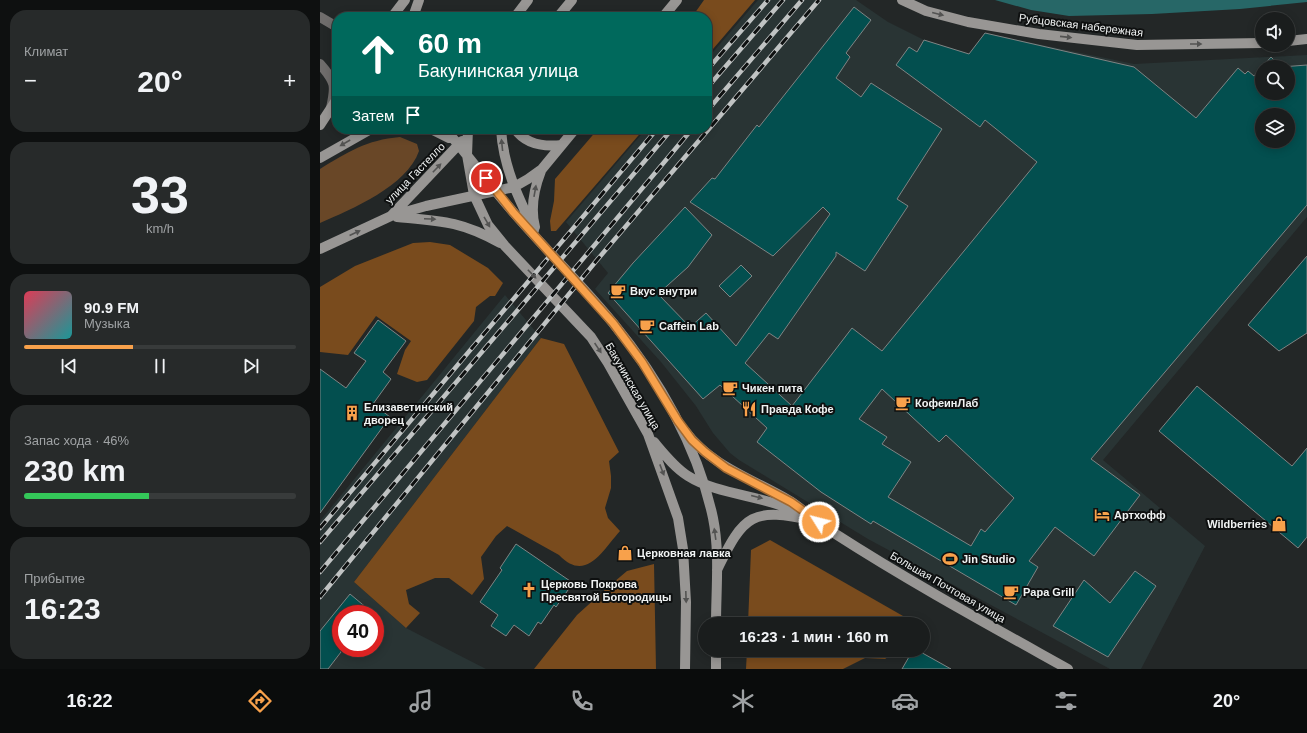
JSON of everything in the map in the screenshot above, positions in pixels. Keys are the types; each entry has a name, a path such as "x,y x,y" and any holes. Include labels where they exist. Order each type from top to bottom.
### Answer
{"main road":[{"path":"396,12 404,0"},
{"path":"415,12 419,0"},
{"path":"519,12 528,0"},
{"path":"562,12 572,0"},
{"path":"667,12 676,0"},
{"name":"Рубцовская набережная","path":"902,0 926,11 968,22 1040,34 1137,45 1255,43"},
{"path":"1295,40 1307,39"},
{"path":"320,125 331,108"},
{"path":"320,158 362,134"},
{"path":"442,134 459,145"},
{"name":"Бакунинская улица","path":"449,134 539,241 613,323 642,362 678,421 704,484 713,519 716,544 716,617"},
{"name":"улица Гастелло","path":"320,249 391,216 459,145 467,134"},
{"name":"Бакунинская улица","path":"469,134 467,155 474,195 488,225 505,246 591,337 608,363 648,434 678,518 683,549 686,602 685,669"},
{"name":"Бакунинская улица","path":"502,134 504,153 514,187 539,241"},
{"path":"518,134 531,143 546,147 562,145"},
{"path":"391,216 474,195 514,187 542,169 571,134"},
{"path":"539,241 534,221 533,201 536,184 542,169"},
{"name":"улица Гастелло","path":"391,216 435,219 455,223 477,230 505,246"},
{"name":"Большая Почтовая улица","path":"678,421 692,440 720,464 791,502 819,522 942,599 1068,669"},
{"name":"Большая Почтовая улица","path":"648,434 668,460 688,476 704,484 768,500 819,522"},
{"path":"716,573 731,541 739,529 749,520 765,514 819,522"},
{"path":"716,657 716,669"}],"street":[{"path":"320,17 332,24"},
{"path":"320,64 332,78"},
{"path":"331,108 332,104"}],"shaded area":[{"path":"704,0 755,0 712,50 712,12 696,12"},
{"path":"758,0 856,0 888,22 924,40 969,54 985,33 1134,64 1307,55 1307,217 1103,460 1205,546 1141,669 1110,669 868,539 739,460 730,453 713,433 696,406 661,362 595,289 608,273 566,222 642,134 712,134 712,53"},
{"path":"594,134 640,134 556,231 551,231 550,221 554,201 555,179"},
{"path":"400,137 417,144 419,151 413,164 403,175 377,195 320,223 320,169 349,152 367,144"},
{"path":"430,242 450,245 488,268 503,283 495,296 490,296 476,307 474,321 427,380 417,382 397,374 405,350 411,341 376,316 348,355 320,352 320,287 355,266 413,243"},
{"path":"505,295 541,338 354,582 380,605 332,605 332,657 384,657 384,609 406,628 486,669 320,669 320,521"},
{"path":"541,338 564,344 619,452 609,461 611,488 605,508 608,518 620,531 600,555 585,565 577,566 569,563 559,555 507,526 496,536 481,557 484,579 472,595 449,578 435,578 406,590 409,604 420,613 406,628 384,609 384,605 380,605 354,582"},
{"path":"770,540 903,617 748,617 751,550"},
{"path":"654,564 656,669 534,669 577,615 607,588 627,571"},
{"path":"747,657 888,657 885,659 865,658 843,669 746,669"}],"water":[{"path":"995,0 1307,0 1307,2 1240,9 1152,14 1069,16 1031,10"}],"building":[{"path":"854,7 871,20 846,53 850,57 836,78 861,97 871,83 942,129 897,199 908,206 865,271 836,252 836,256 778,339 769,333 745,363 792,406 852,328 882,351 1037,162 985,120 980,127 896,65 909,47 917,52 924,40 969,54 985,33 1134,67 1196,118 1238,68 1245,74 1248,71 1254,76 1255,75 1255,100 1295,100 1295,66 1307,65 1307,205 1091,459 1140,495 1094,556 1055,527 1029,561 1038,567 1016,605 873,521 871,524 821,492 757,442 767,428 720,385 703,399 608,293 633,263 685,207 712,235 688,267 658,294 690,327 706,313 736,346 830,214 823,207 773,256 690,202 712,178 715,179 757,125 759,127","holes":["882,389 939,442 946,435 1014,498 985,532 981,529 971,546 888,497 911,462 882,444 887,437 859,419"]},
{"path":"1307,256 1307,333 1279,351 1248,325"},
{"path":"741,265 752,276 730,297 719,286"},
{"name":"Елизаветинский дворец","path":"378,320 406,341 383,372 391,379 373,404 390,417 320,513 320,369 346,388 366,361 354,353"},
{"path":"1197,386 1292,466 1307,448 1307,537 1298,548 1159,431"},
{"name":"Церковь Покрова Пресвятой Богородицы","path":"516,544 573,583 556,607 554,605 541,624 538,622 529,636 514,625 506,636 491,626 498,615 480,602 502,570 500,568"},
{"path":"1135,571 1156,586 1108,657 1053,626 1084,580 1110,603"},
{"path":"350,594 363,605 341,605"},
{"path":"332,616 332,657 337,657 328,669 320,669 320,631"},
{"path":"909,657 930,657 951,669 902,669"}],"railway":[{"path":"712,64 768,0"},
{"path":"712,82 783,0"},
{"path":"712,105 802,0"},
{"path":"712,125 819,0"},
{"path":"320,528 653,134"},
{"path":"320,542 668,134"},
{"path":"320,572 688,134"},
{"path":"320,597 597,260 705,134"}],"place":[{"name":"Вкус внутри","path":"618,291"},
{"name":"Caffein Lab","path":"647,326"},
{"name":"Чикен пита","path":"730,388"},
{"name":"КофеинЛаб","path":"903,403"},
{"name":"Правда Кофе","path":"749,409"},
{"name":"Елизаветинский дворец","path":"352,413"},
{"name":"Артхофф","path":"1102,515"},
{"name":"Wildberries","path":"1279,524"},
{"name":"Церковная лавка","path":"625,553"},
{"name":"Jin Studio","path":"950,559"},
{"name":"Церковь Покрова Пресвятой Богородицы","path":"529,590"},
{"name":"Papa Grill","path":"1011,592"}],"route":[{"path":"486,178 513,212 613,323 642,362 678,421 692,440 726,468 791,502 819,522"}]}
